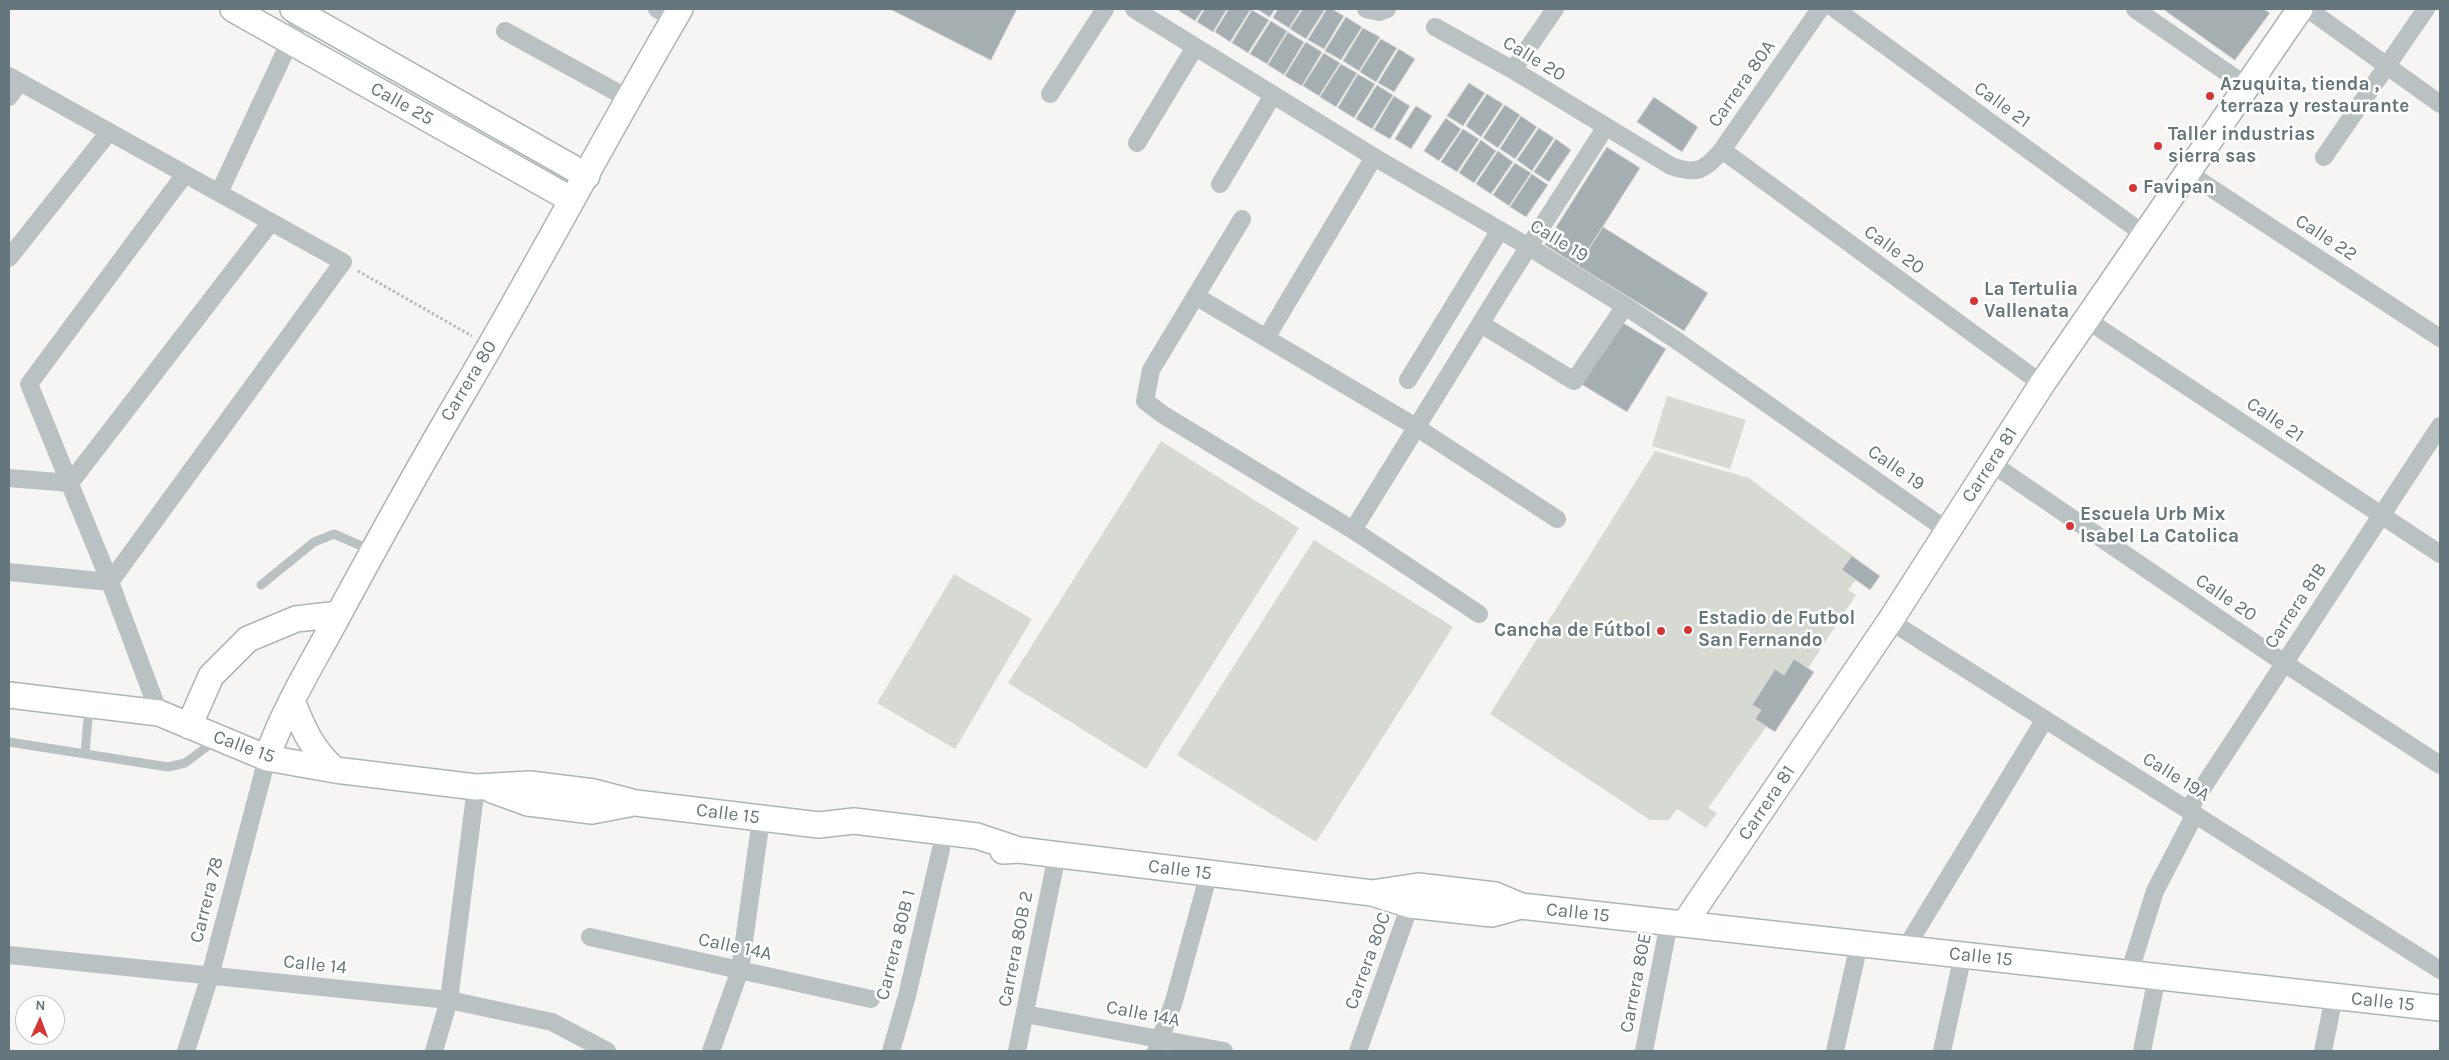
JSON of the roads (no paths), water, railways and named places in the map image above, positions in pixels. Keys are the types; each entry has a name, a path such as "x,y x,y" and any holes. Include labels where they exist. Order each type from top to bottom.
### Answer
{"street":[{"name":"Calle 25","path":"233,9 572,200"},
{"path":"1050,94 1104,9"},
{"name":"Calle 19","path":"1134,9 1273,95 1625,306 1948,531"},
{"path":"1513,70 1555,9"},
{"name":"Carrera 80A","path":"1689,172 1708,166 1722,150 1820,9"},
{"name":"Calle 21","path":"1835,9 2144,235"},
{"path":"2135,9 2245,85"},
{"name":"Carrera 81","path":"1677,923 1890,621 2042,384 2188,173 2245,85 2300,9"},
{"path":"2308,9 2440,104"},
{"path":"2324,157 2426,9"},
{"name":"Calle 25","path":"300,11 587,176"},
{"path":"218,193 290,40 300,11"},
{"name":"Carrera 80","path":"267,758 292,701 426,454 490,346 629,99 670,12"},
{"name":"Calle 20","path":"1435,27 1513,70 1605,128 1671,166 1689,172"},
{"path":"505,31 629,99"},
{"path":"1137,143 1195,47"},
{"path":"9,97 14,79 343,262 110,582"},
{"path":"1220,184 1273,95"},
{"path":"1353,530 1480,324 1605,128"},
{"path":"9,258 109,132"},
{"name":"Calle 20","path":"1722,150 2042,384"},
{"path":"1266,338 1374,156"},
{"name":"Calle 22","path":"2188,173 2440,338"},
{"path":"159,713 110,582 29,384 185,174"},
{"path":"1242,219 1197,297 1151,370 1145,401 1162,414 1353,530 1479,614"},
{"path":"70,483 271,222"},
{"path":"1408,380 1500,230"},
{"path":"1197,297 1416,427 1557,519"},
{"path":"1480,324 1574,381 1625,306"},
{"name":"Calle 21","path":"2087,320 2440,554"},
{"name":"Carrera 81B","path":"2130,974 2136,946 2154,891 2192,812 2284,662 2440,426"},
{"name":"Calle 20","path":"1991,463 2284,662 2440,765"},
{"path":"9,478 70,483"},
{"path":"9,572 110,582"},
{"path":"189,726 211,676 248,639 296,619 339,614"},
{"name":"Calle 19A","path":"1890,621 2440,970"},
{"name":"Calle 15","path":"9,695 159,713 267,758 335,770 479,787 528,803 592,811 636,803 819,825 854,821 968,835 1019,850 1372,893 1414,895 1492,914 1521,906 2440,1008"},
{"path":"292,701 309,741 320,757 335,770"},
{"path":"1905,949 2044,719"},
{"name":"Carrera 78","path":"186,1051 210,976 267,758"},
{"path":"434,1051 449,1000 479,787"},
{"path":"711,1051 740,970 761,819"},
{"name":"Calle 15","path":"819,825 852,838 972,852 1019,850"},
{"name":"Carrera 80B 1","path":"891,1051 941,849"},
{"name":"Carrera 80B 2","path":"1016,1051 1057,855"},
{"path":"1159,1045 1174,1001 1209,873"},
{"name":"Carrera 80C","path":"1358,1051 1414,895"},
{"name":"Carrera 80E","path":"1644,1051 1677,923"},
{"name":"Calle 14A","path":"590,937 871,999"},
{"path":"1835,1051 1860,944"},
{"name":"Calle 14","path":"9,955 449,1000 552,1022 607,1051"},
{"path":"1942,1051 1963,955"},
{"path":"2142,1051 2157,977"},
{"path":"2323,1051 2334,996"},
{"name":"Calle 14A","path":"1025,1014 1159,1045 1224,1051"}],"lane":[{"path":"261,585 314,542 334,534 373,551"},
{"path":"85,752 90,704"},
{"path":"9,742 85,752 168,767 185,763 218,738"}],"place":[{"name":"Azuquita, tienda , terraza y restaurante","path":"2210,96"},
{"name":"Taller industrias sierra sas","path":"2158,146"},
{"name":"Favipan","path":"2133,188"},
{"name":"La Tertulia Vallenata","path":"1974,301"},
{"name":"Escuela Urb Mix Isabel La Catolica","path":"2070,526"},
{"name":"Estadio de Futbol San Fernando","path":"1688,630"},
{"name":"Cancha de Fútbol","path":"1661,631"}]}
